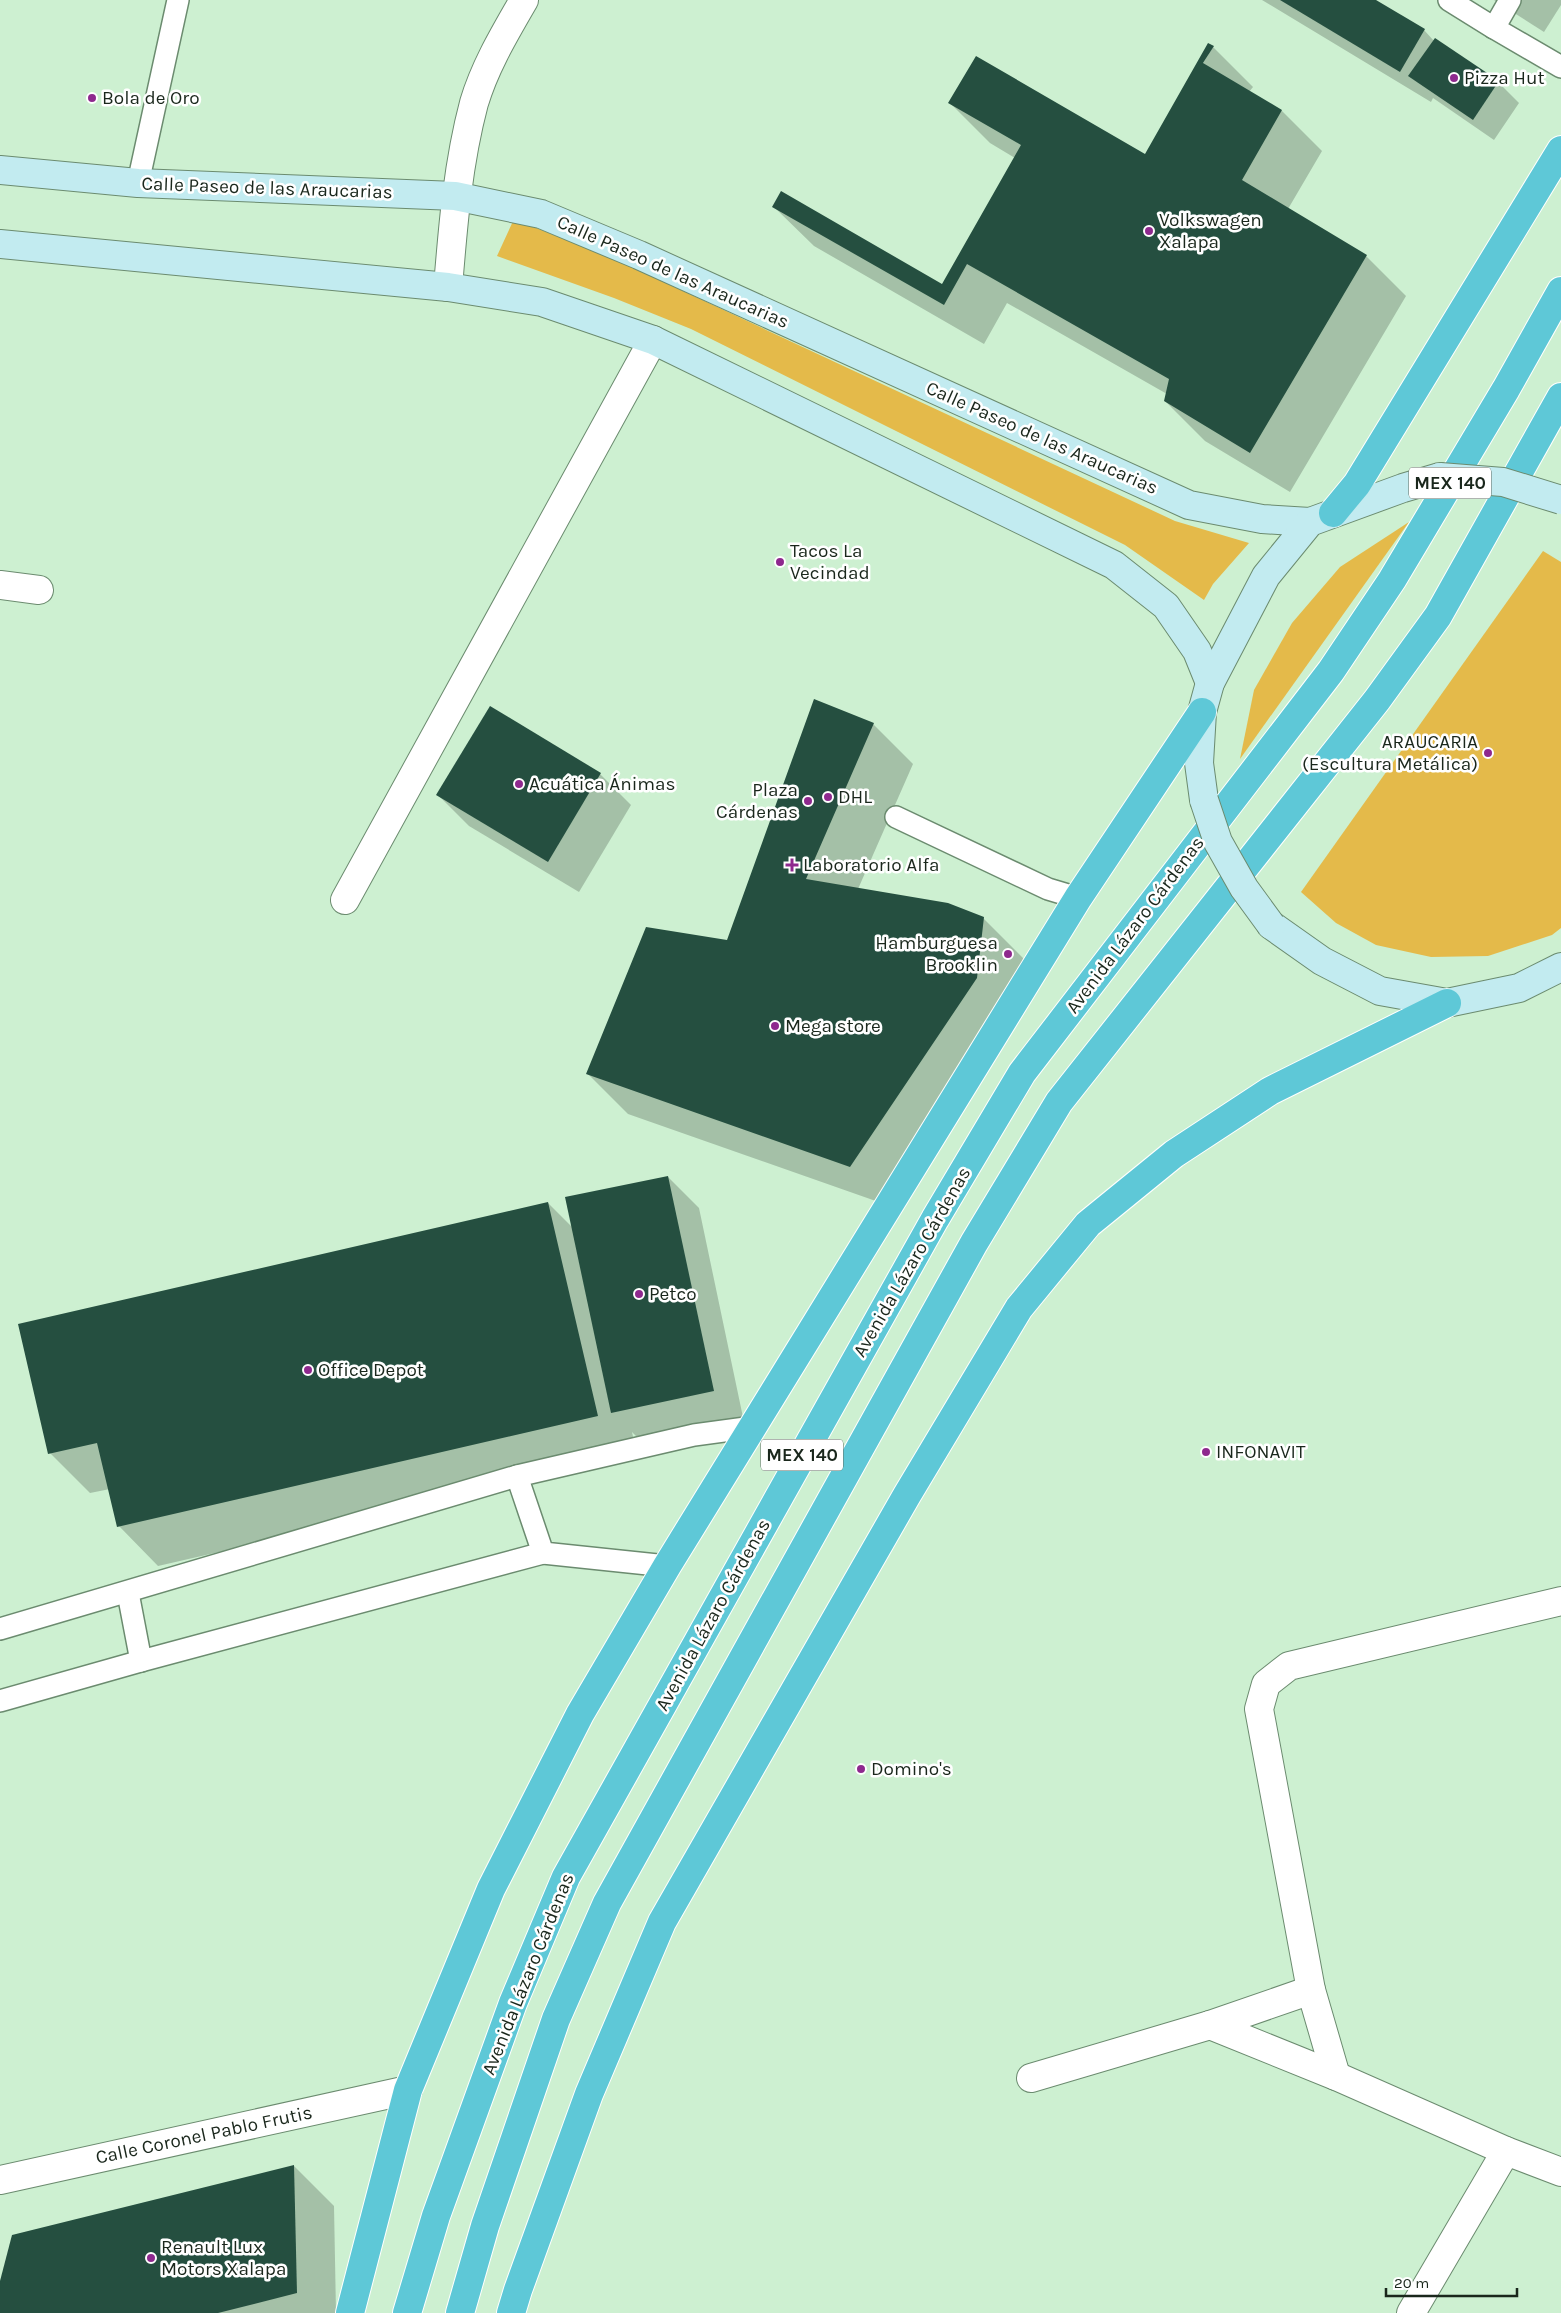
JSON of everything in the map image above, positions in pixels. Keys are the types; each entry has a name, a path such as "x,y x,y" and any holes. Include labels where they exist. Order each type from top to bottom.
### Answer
{"highway":[{"path":"1321,517 1357,484 1561,150"},
{"name":"Avenida Lázaro Cárdenas","path":"407,2313 436,2216 510,2012 566,1876 935,1219 1022,1073 1336,662 1392,580 1506,389 1561,292"},
{"name":"MEX 140","path":"460,2313 485,2226 556,2019 607,1903 974,1243 1059,1102 1377,700 1438,616 1561,396"},
{"path":"350,2313 408,2090 492,1889 580,1714 667,1566 1078,898 1202,712"},
{"path":"511,2313 589,2094 662,1922 907,1495 1019,1308 1088,1224 1174,1154 1270,1091 1447,1003"}],"main road":[{"name":"Calle Paseo de las Araucarias","path":"0,170 138,183 455,196 541,214 639,255 1189,504 1262,519 1321,517"},
{"path":"0,244 448,287 542,302 653,340 1114,565 1166,606 1197,651 1210,683"},
{"path":"1561,500 1503,482 1440,477 1321,517 1266,576 1210,683 1202,712 1199,763 1204,800 1218,842 1244,888 1271,925 1322,961 1380,991 1447,1003 1519,988 1561,967"}],"street":[{"path":"448,287 455,196 474,102 496,48 524,0"},
{"path":"345,900 653,340"},
{"path":"0,585 39,590"},
{"path":"1336,2076 1311,1990 1259,1709 1266,1684 1289,1666 1561,1601"},
{"path":"1031,2078 1210,2025 1311,1990"},
{"path":"1210,2025 1336,2076 1506,2151 1561,2172"},
{"name":"Calle Coronel Pablo Frutis","path":"0,2180 408,2090"},
{"path":"1411,2313 1506,2151"}],"lane":[{"path":"138,183 178,0"},
{"path":"1450,0 1561,67"},
{"path":"1494,28 1510,0"},
{"path":"896,817 1048,889 1078,898"},
{"path":"0,1629 128,1593 517,1476 694,1435 753,1427"},
{"path":"517,1476 543,1553"},
{"path":"0,1701 141,1661 543,1553 667,1566"},
{"path":"128,1593 141,1661"}],"shaded area":[{"path":"514,219 621,262 1175,521 1249,543 1213,584 1204,600 1125,545 691,329 614,298 497,256"},
{"path":"1409,522 1240,759 1254,690 1292,623 1340,567"},
{"path":"1543,551 1561,562 1561,928 1552,935 1488,956 1431,957 1376,945 1336,923 1301,892"}],"building":[{"path":"1280,0 1376,0 1425,29 1400,72"},
{"name":"Pizza Hut","path":"1435,38 1499,81 1473,120 1408,76"},
{"name":"Volkswagen Xalapa","path":"1208,43 1214,46 1203,63 1282,110 1242,180 1367,255 1250,453 1164,401 1169,379 967,264 944,305 772,207 781,191 942,284 1021,145 948,103 976,56 1145,154"},
{"name":"Mega store","path":"814,699 874,723 806,879 948,903 984,917 977,978 850,1167 586,1074 646,927 727,940"},
{"name":"Acuática Ánimas","path":"490,706 601,773 548,862 436,795"},
{"name":"Petco","path":"668,1176 714,1391 611,1413 565,1197"},
{"name":"Office Depot","path":"548,1202 598,1416 117,1527 97,1443 48,1454 18,1324"},
{"name":"Renault Lux Motors Xalapa","path":"294,2165 297,2293 218,2313 0,2313 0,2281 12,2235"}],"place":[{"name":"Pizza Hut","path":"1454,78"},
{"name":"Bola de Oro","path":"92,98"},
{"name":"Volkswagen Xalapa","path":"1149,231"},
{"name":"Tacos La Vecindad","path":"780,562"},
{"name":"ARAUCARIA (Escultura Metálica)","path":"1488,753"},
{"name":"Acuática Ánimas","path":"519,784"},
{"name":"DHL","path":"828,797"},
{"name":"Plaza Cárdenas","path":"808,801"},
{"name":"Laboratorio Alfa","path":"792,865"},
{"name":"Hamburguesa Brooklin","path":"1008,954"},
{"name":"Mega store","path":"775,1026"},
{"name":"Petco","path":"639,1294"},
{"name":"Office Depot","path":"308,1370"},
{"name":"INFONAVIT","path":"1206,1452"},
{"name":"Domino's","path":"861,1769"},
{"name":"Renault Lux Motors Xalapa","path":"151,2258"}]}
